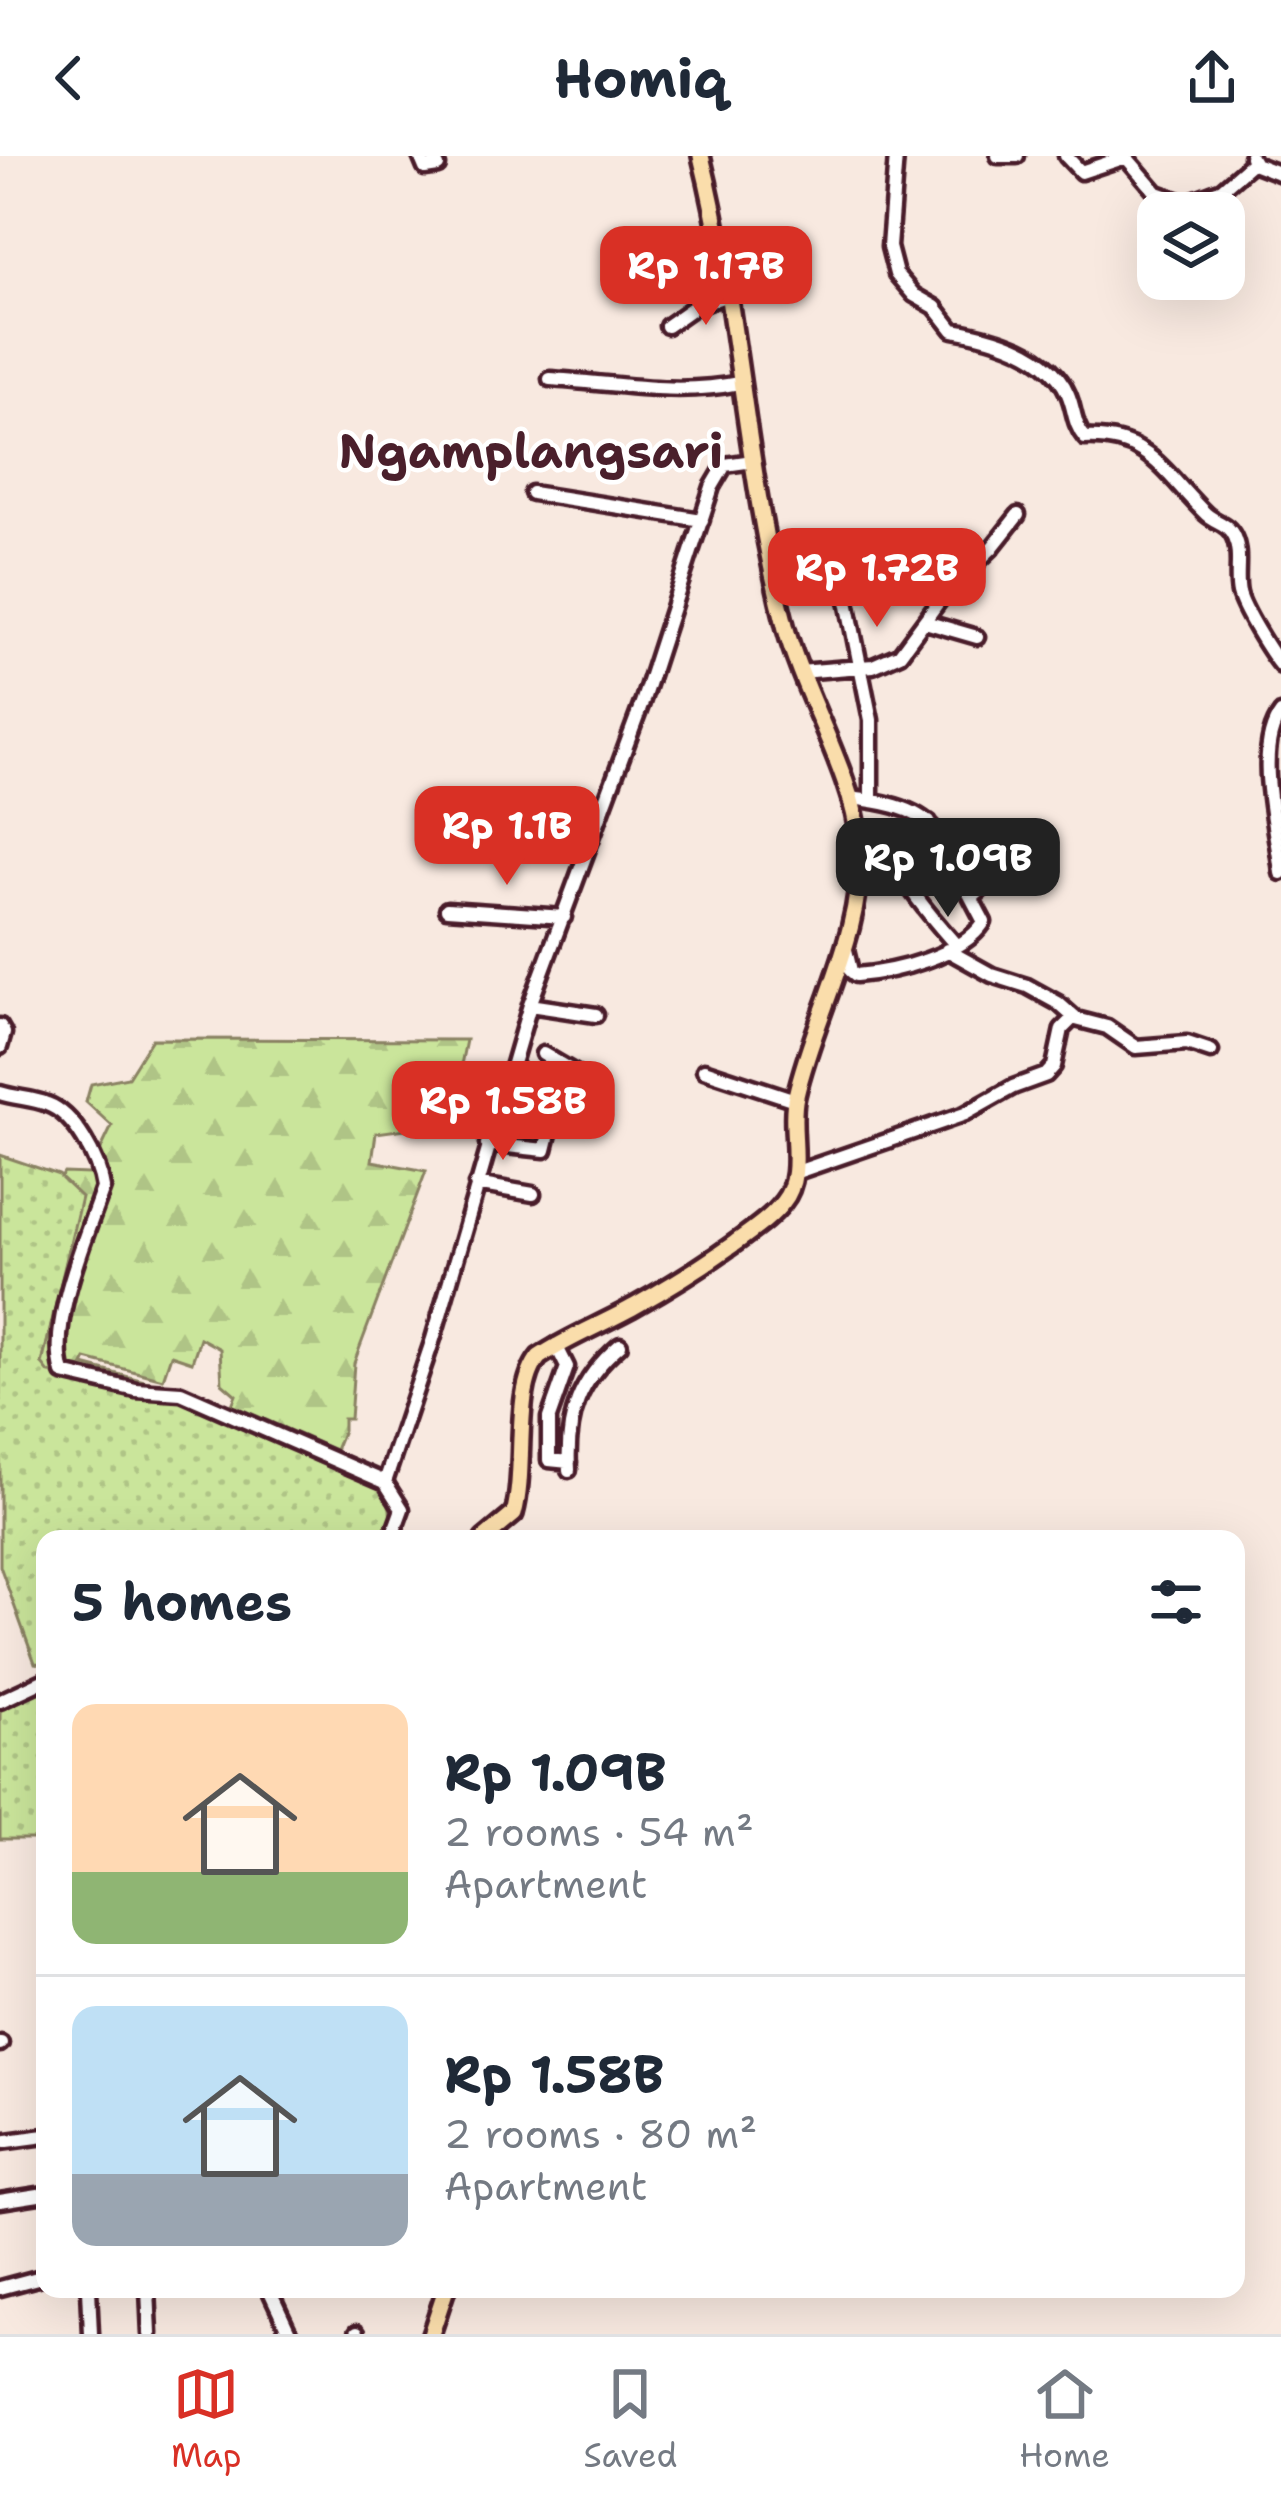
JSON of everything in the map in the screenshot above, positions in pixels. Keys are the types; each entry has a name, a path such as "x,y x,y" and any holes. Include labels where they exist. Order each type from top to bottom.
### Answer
{"main road":[{"path":"495,1530 514,1514 521,1477 526,1380 539,1357 648,1299 731,1246 783,1203 794,1173 795,1100 844,944 860,857 849,798 786,630 739,383 730,295 701,156"},
{"path":"431,2334 443,2298"}],"street":[{"path":"420,156 425,168 438,166"},
{"path":"896,156 890,248 896,274 914,295 935,307 953,330 990,336 1056,371 1070,398 1074,424 1085,438 1112,437 1134,443 1190,493 1209,517 1226,524 1236,539 1240,594 1281,666"},
{"path":"998,156 1017,156"},
{"path":"1067,158 1082,172 1126,157 1157,193 1185,203 1222,189 1252,159 1281,174"},
{"path":"667,326 694,307 730,295"},
{"path":"550,379 632,384 664,391 739,383"},
{"path":"385,1482 433,1339 530,1005 646,690 702,520 721,468 753,461"},
{"path":"532,493 702,520"},
{"path":"800,672 860,668 900,654 937,602 990,551 1018,515"},
{"path":"915,541 937,602"},
{"path":"848,601 871,720 871,800"},
{"path":"925,622 977,637"},
{"path":"1281,713 1272,725 1265,766 1281,873"},
{"path":"844,944 851,971 859,976 916,965 983,926 929,822 898,807 849,798"},
{"path":"929,822 898,853 897,861 951,947 992,975 1027,986 1074,1017 1107,1028 1140,1048 1187,1043 1211,1051"},
{"path":"972,898 1014,860"},
{"path":"447,909 564,917"},
{"path":"530,1005 596,1015"},
{"path":"794,1173 964,1114 1046,1075 1054,1066 1060,1033 1074,1017"},
{"path":"0,1026 4,1035 0,1047"},
{"path":"487,1144 545,1150 552,1122 578,1074 543,1054"},
{"path":"704,1070 795,1100"},
{"path":"0,1093 44,1102 62,1111 101,1176 103,1188 65,1307 63,1373 136,1390 181,1393 385,1482 402,1509 394,1530"},
{"path":"476,1184 533,1194"},
{"path":"556,1346 567,1367 549,1418 549,1460 569,1466 570,1425 583,1385 620,1346"},
{"path":"0,1701 36,1684"},
{"path":"0,2142 36,2136"},
{"path":"0,2201 36,2195"},
{"path":"0,2288 36,2278"},
{"path":"89,2298 91,2334"},
{"path":"148,2298 150,2334"},
{"path":"273,2298 290,2334"}],"green space":[{"path":"152,1039 466,1040 456,1090 409,1088 406,1129 376,1133 372,1161 426,1171 354,1363 350,1419 343,1419 335,1450 232,1405 236,1395 222,1383 220,1349 200,1338 192,1362 171,1355 163,1379 86,1359 83,1365 152,1383 176,1384 377,1474 377,1486 177,1398 49,1373 42,1364 81,1197 61,1178 64,1173 89,1174 112,1126 86,1102 91,1084 128,1077"},
{"path":"516,1097 537,1098 541,1115 551,1118 544,1147 490,1142 492,1138 507,1140 520,1108 507,1107"},
{"path":"0,1155 59,1175 82,1196 42,1364 177,1398 377,1486 389,1497 391,1522 384,1530 36,1530 36,1663 0,1566"},
{"path":"36,1692 36,1839 0,1839 0,1710"}],"district":[{"name":"Ngamplangsari","path":"531,451"}]}
